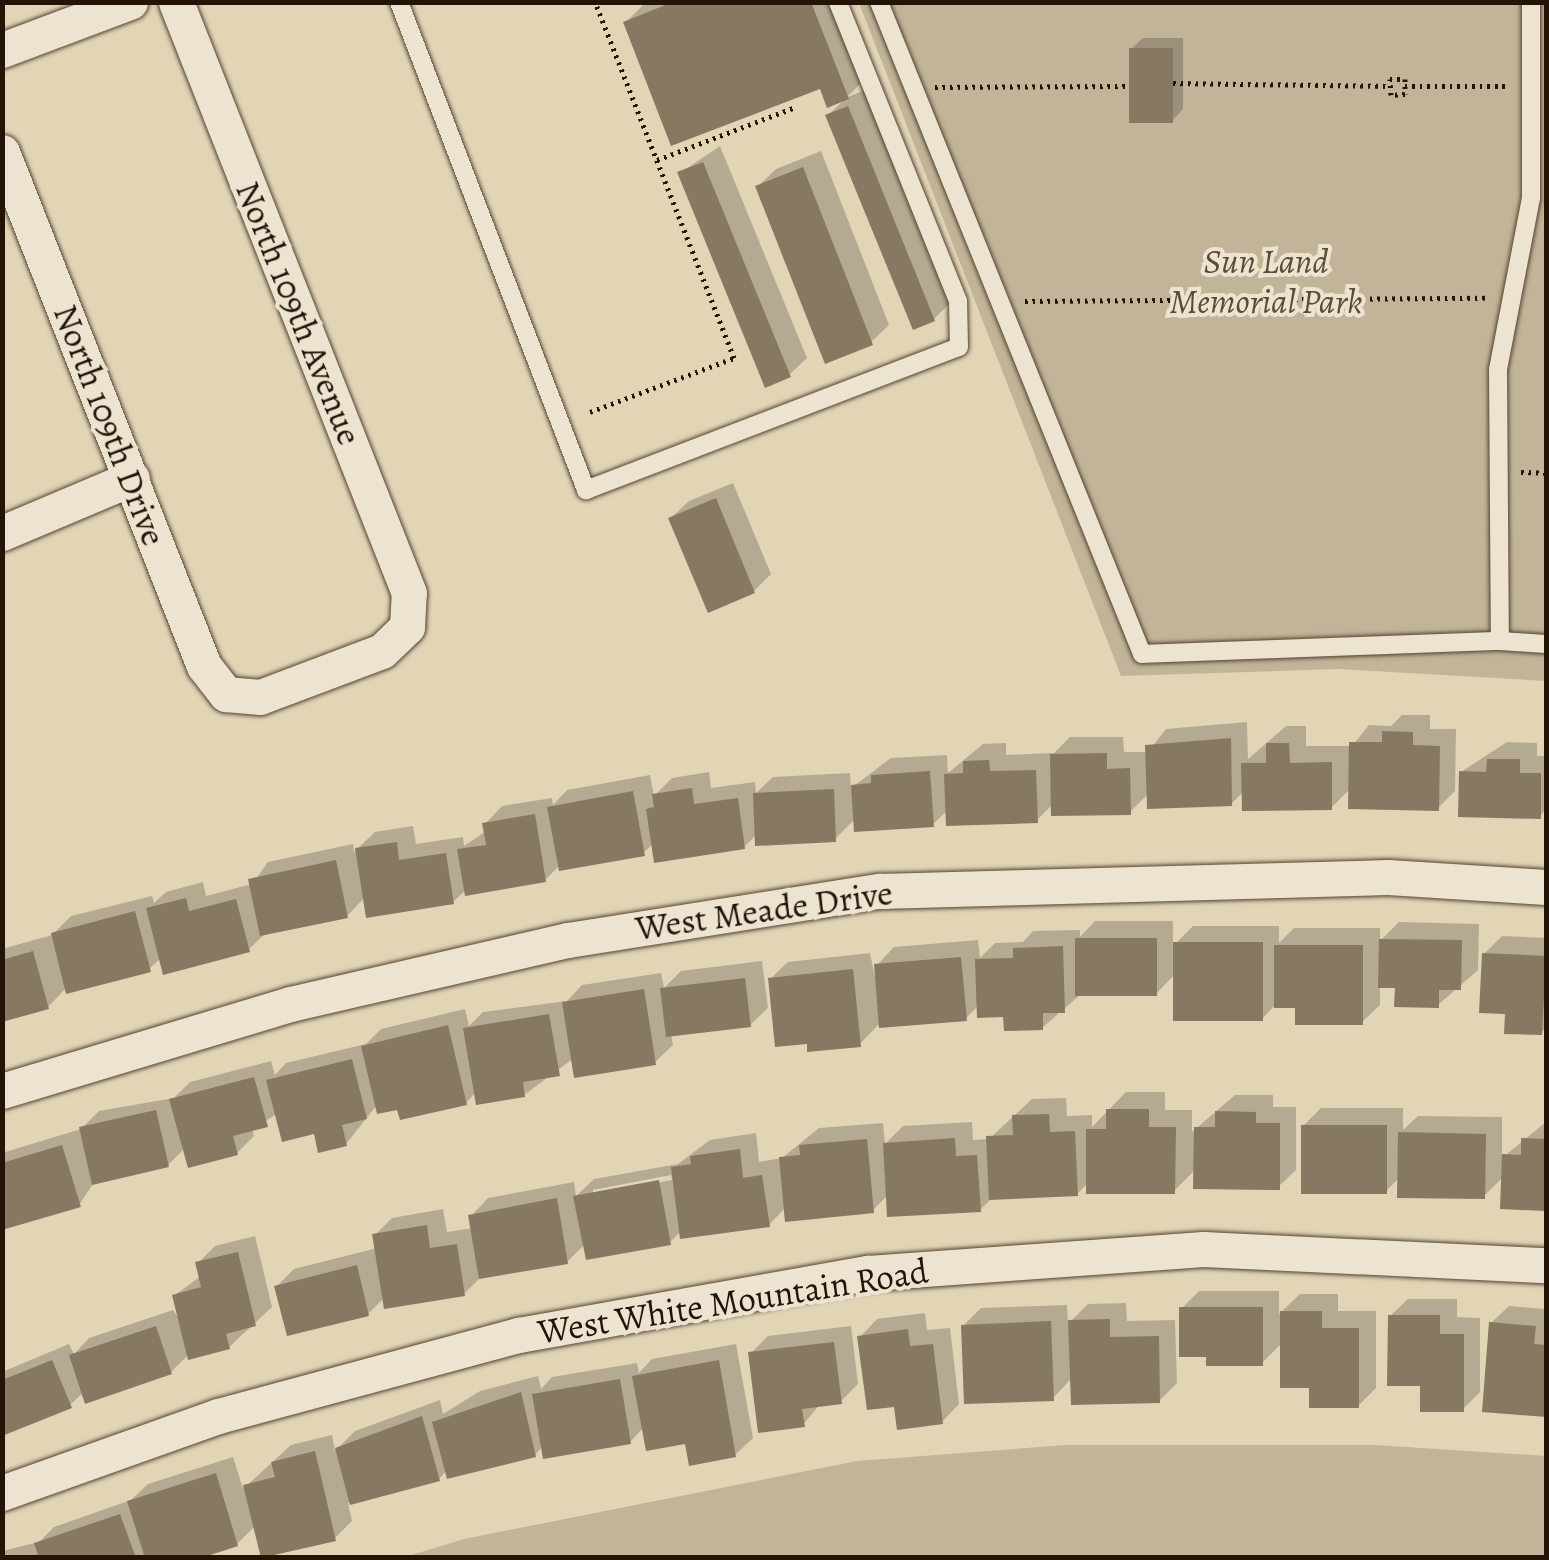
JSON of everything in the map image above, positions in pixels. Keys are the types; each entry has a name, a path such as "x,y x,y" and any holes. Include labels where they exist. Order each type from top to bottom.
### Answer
{"street":[{"path":"2,50 130,2"},
{"name":"North 109th Avenue","path":"176,2 409,594 407,627 382,651 260,698 226,694"},
{"name":"North 109th Drive","path":"2,152 204,666 226,694"},
{"path":"2,534 132,478"},
{"name":"West Meade Drive","path":"2,1091 290,1004 568,940 879,890 1388,877 1546,887"},
{"name":"West White Mountain Road","path":"2,1493 218,1416 519,1336 868,1273 1203,1249 1546,1264"}],"lane":[{"path":"400,2 586,490 959,347 958,301 838,2"},
{"path":"879,2 1142,654 1500,641 1546,644"},
{"path":"1500,641 1498,370 1532,198 1531,2"}],"path":[{"path":"590,412 734,358 595,2"},
{"path":"1172,83 1390,86 1391,95 1405,94 1405,86 1532,86"},
{"path":"912,87 1129,86"},
{"path":"657,160 793,108"},
{"path":"997,301 1512,298"}],"green space":[{"name":"Sun Land Memorial Park","path":"859,3 1546,3 1546,681 1338,669 1121,676"},
{"path":"1066,1445 1375,1445 1546,1456 1546,1557 405,1557 464,1539 857,1461"}],"building":[{"path":"673,2 811,2 849,99 827,108 820,89 671,146 623,22"},
{"path":"1129,48 1173,48 1173,123 1129,123"},
{"path":"848,106 935,321 913,330 825,115"},
{"path":"703,162 791,377 765,388 677,172"},
{"path":"803,167 873,345 825,364 755,186"},
{"path":"716,498 755,593 708,613 668,518"},
{"path":"1382,731 1413,732 1413,745 1440,746 1439,811 1348,809 1349,742 1382,742"},
{"path":"1231,738 1232,806 1147,809 1145,745"},
{"path":"1266,743 1289,743 1290,763 1332,762 1332,810 1242,811 1241,763 1266,763"},
{"path":"1107,753 1107,769 1130,768 1131,815 1051,816 1050,754"},
{"path":"1487,759 1520,759 1520,773 1541,773 1541,819 1458,817 1459,771 1486,772"},
{"path":"989,760 990,771 1036,770 1038,823 946,826 944,774 963,773 963,761"},
{"path":"930,771 934,827 854,832 851,785 871,783 871,775"},
{"path":"692,788 694,804 738,798 745,849 654,863 646,809 654,807 652,794"},
{"path":"834,789 836,842 755,846 753,793"},
{"path":"633,791 645,856 559,871 547,807"},
{"path":"535,814 546,882 465,896 457,849 486,845 482,823"},
{"path":"397,842 399,860 446,853 454,904 366,918 355,848"},
{"path":"336,860 348,918 260,936 248,879"},
{"path":"186,898 189,911 236,899 250,952 163,975 146,908"},
{"path":"135,911 151,972 66,994 51,933"},
{"path":"1075,938 1157,938 1157,996 1075,996"},
{"path":"1379,939 1462,940 1461,990 1439,990 1439,1008 1394,1007 1395,988 1378,988"},
{"path":"1173,942 1263,942 1263,1021 1173,1021"},
{"path":"1274,945 1363,945 1363,1025 1295,1025 1295,1008 1274,1008"},
{"path":"1063,946 1065,1013 1043,1013 1043,1030 1004,1031 1003,1017 977,1018 975,959 1013,958 1013,948"},
{"path":"33,951 49,1009 2,1022 2,960"},
{"path":"1482,953 1546,956 1542,1035 1504,1034 1505,1014 1479,1013"},
{"path":"961,957 967,1021 879,1028 874,964"},
{"path":"853,969 861,1047 807,1052 807,1044 775,1047 768,978"},
{"path":"745,978 751,1027 666,1037 660,988"},
{"path":"644,989 656,1065 574,1078 562,1002"},
{"path":"549,1014 560,1076 523,1082 525,1097 476,1105 463,1028"},
{"path":"448,1025 467,1105 400,1120 397,1110 377,1114 361,1046"},
{"path":"352,1059 367,1119 342,1125 347,1146 318,1153 314,1134 282,1142 266,1080"},
{"path":"254,1077 268,1127 233,1136 238,1155 188,1168 169,1099"},
{"path":"1106,1109 1149,1109 1149,1127 1176,1127 1175,1194 1086,1194 1086,1129 1106,1129"},
{"path":"156,1110 169,1167 92,1185 79,1127"},
{"path":"1215,1111 1256,1112 1256,1123 1280,1123 1280,1190 1193,1189 1194,1127 1215,1127"},
{"path":"1049,1114 1050,1132 1075,1131 1078,1196 989,1200 986,1136 1013,1135 1012,1115"},
{"path":"1301,1125 1387,1125 1387,1194 1301,1194"},
{"path":"1398,1132 1486,1134 1485,1199 1397,1198"},
{"path":"955,1138 956,1156 977,1155 981,1212 887,1217 883,1143"},
{"path":"1521,1138 1546,1139 1546,1211 1500,1209 1502,1154 1521,1155"},
{"path":"867,1139 874,1213 785,1222 779,1157 800,1155 799,1145"},
{"path":"62,1145 81,1207 2,1230 2,1163"},
{"path":"740,1149 743,1178 762,1175 770,1227 680,1239 671,1167 691,1164 690,1156"},
{"path":"659,1180 671,1245 586,1260 573,1196"},
{"path":"557,1198 568,1264 479,1279 468,1215"},
{"path":"427,1225 430,1248 457,1244 465,1296 384,1309 372,1234"},
{"path":"238,1252 256,1326 226,1334 230,1349 188,1360 172,1295 201,1287 195,1262"},
{"path":"357,1265 369,1316 287,1336 274,1286"},
{"path":"1179,1307 1263,1307 1263,1366 1206,1366 1206,1357 1179,1357"},
{"path":"1280,1311 1322,1311 1322,1328 1359,1328 1359,1408 1309,1408 1309,1388 1280,1388"},
{"path":"1388,1315 1440,1315 1440,1334 1464,1334 1464,1412 1420,1412 1420,1386 1387,1386"},
{"path":"1110,1319 1110,1337 1159,1336 1160,1403 1071,1405 1068,1320"},
{"path":"1051,1321 1054,1401 964,1404 961,1325"},
{"path":"1489,1322 1536,1326 1534,1344 1546,1345 1546,1417 1482,1412"},
{"path":"156,1326 172,1374 85,1404 69,1355"},
{"path":"908,1329 910,1346 933,1344 943,1424 897,1430 894,1407 867,1410 857,1336"},
{"path":"834,1342 842,1404 802,1409 805,1427 758,1433 748,1352"},
{"path":"52,1360 72,1408 2,1436 2,1380"},
{"path":"719,1360 736,1457 689,1466 685,1444 646,1451 632,1376"},
{"path":"620,1379 631,1444 543,1459 532,1394"},
{"path":"521,1392 536,1457 447,1479 432,1422"},
{"path":"422,1416 440,1481 350,1505 335,1448"},
{"path":"315,1451 336,1541 261,1558 243,1485 275,1477 271,1462"},
{"path":"216,1473 238,1546 201,1558 145,1558 127,1501"},
{"path":"120,1514 136,1558 39,1558 34,1543"}]}
